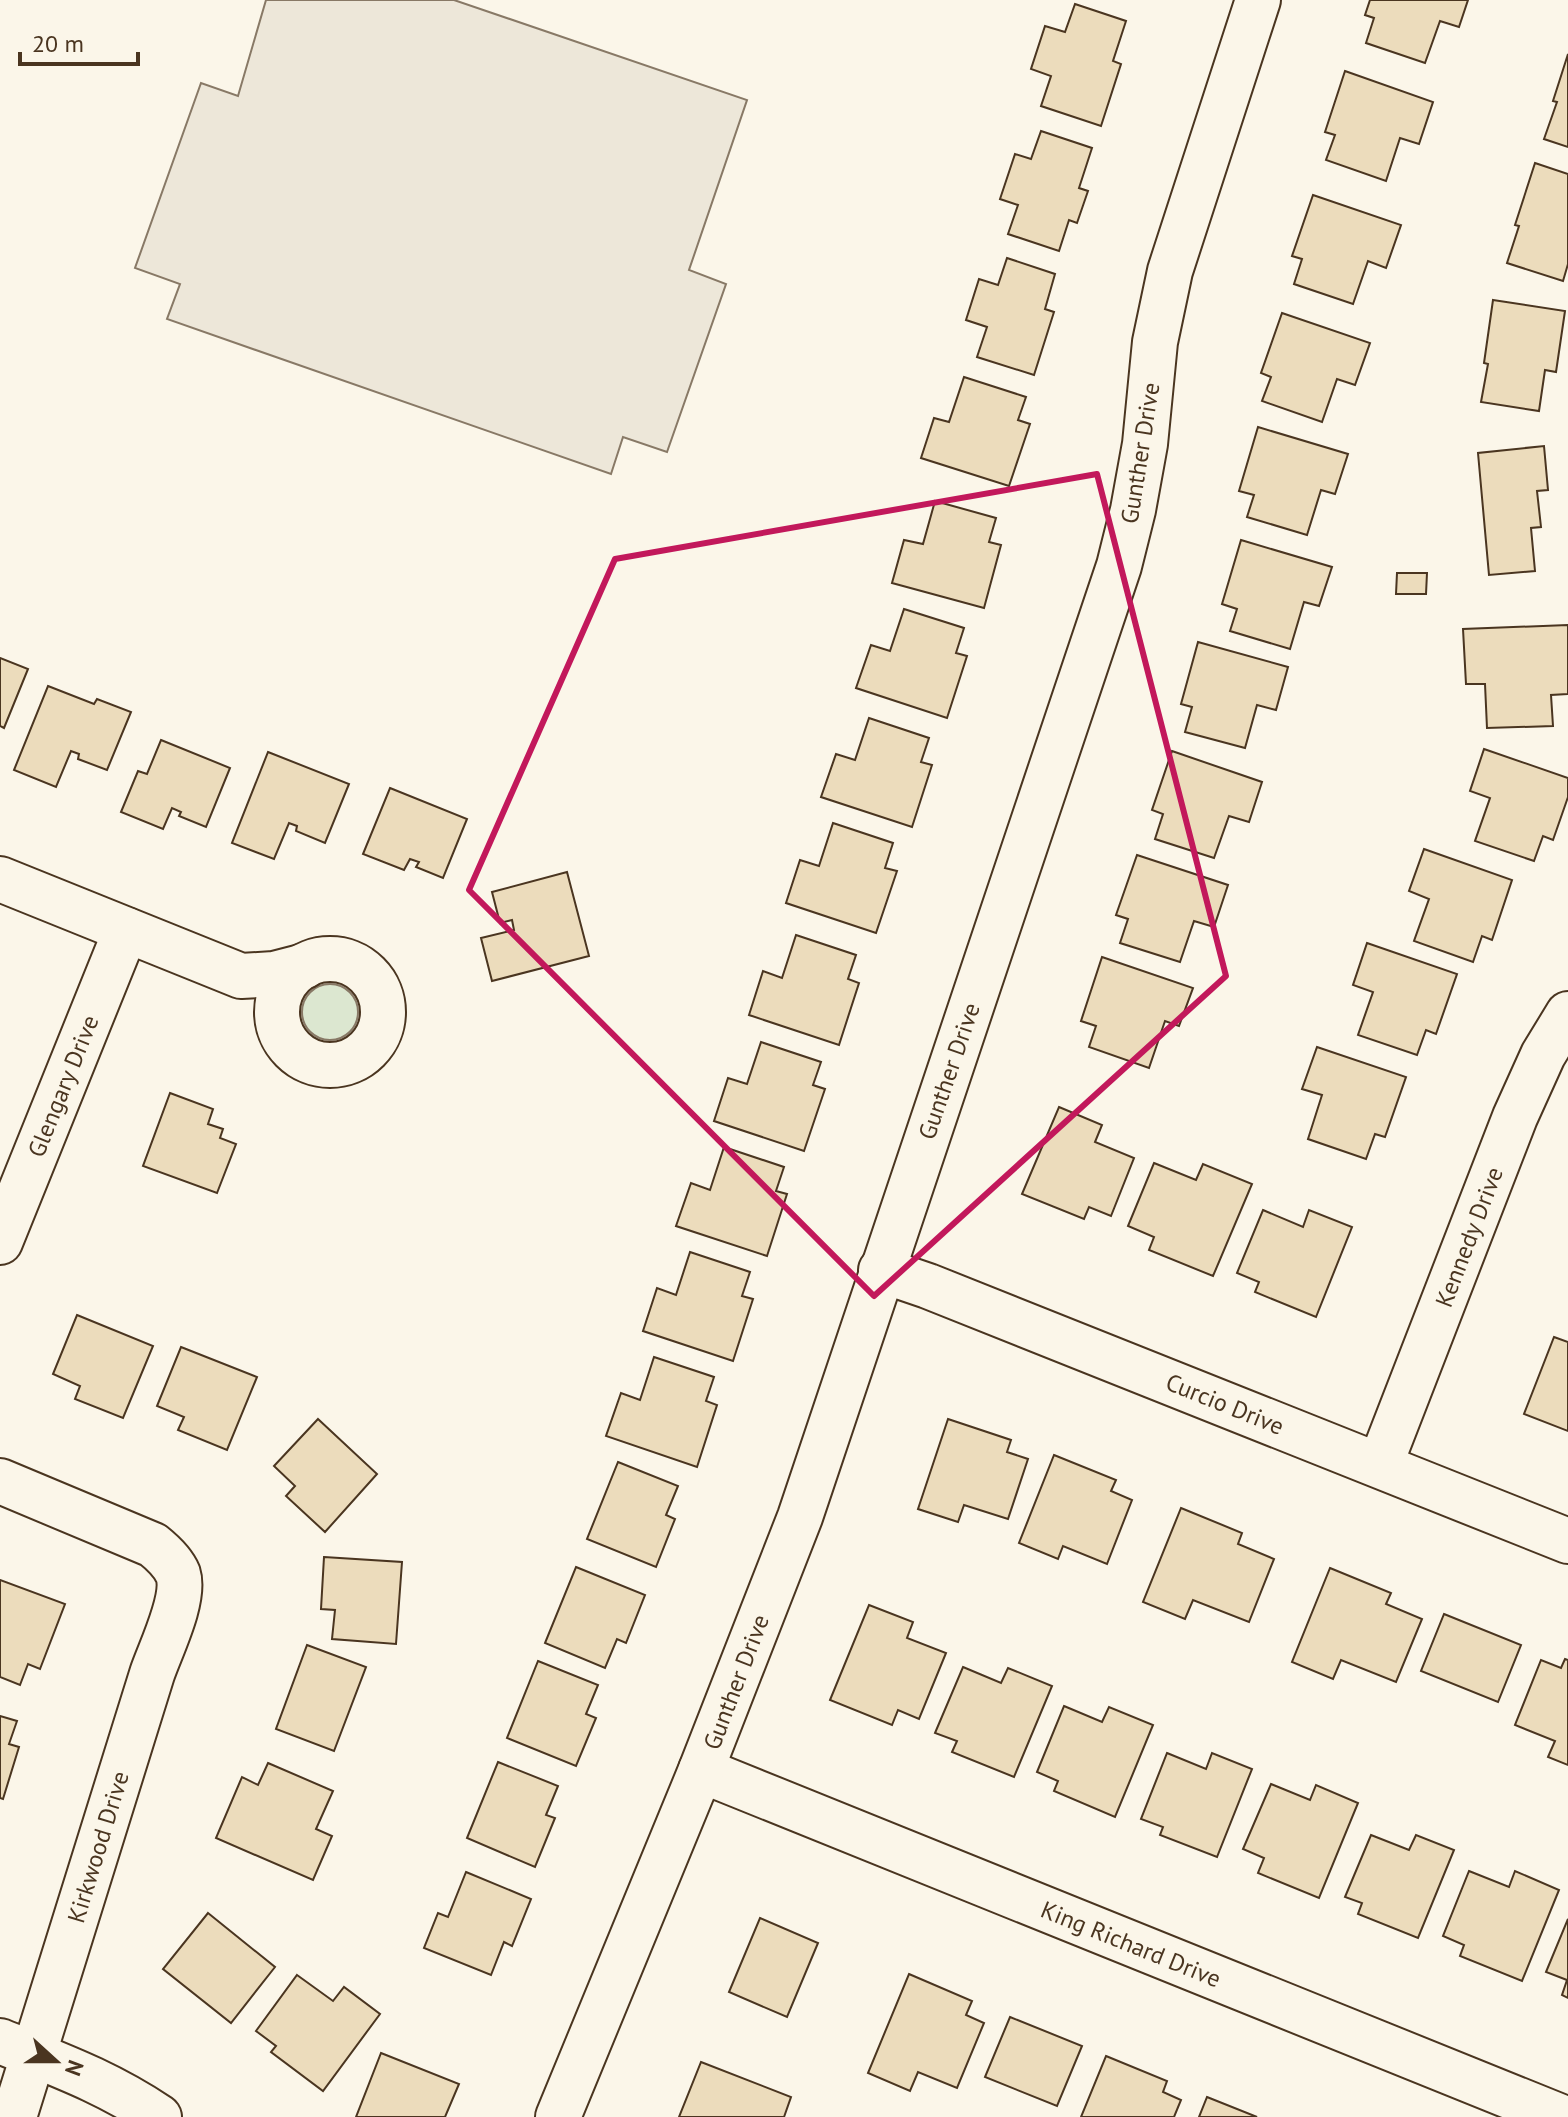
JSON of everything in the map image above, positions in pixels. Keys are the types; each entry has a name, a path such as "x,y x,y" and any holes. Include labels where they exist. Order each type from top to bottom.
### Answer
{"street":[{"name":"Gunther Drive","path":"558,2117 701,1770 800,1517 1119,566 1145,444 1155,342 1170,271 1258,0"},
{"path":"0,879 241,976 274,974 335,959 352,964 366,973 377,987 383,1004 383,1022 377,1039 364,1053 349,1062 331,1066 314,1063 286,1042 263,1001 241,976"},
{"name":"Glengary Drive","path":"0,1242 126,930"},
{"path":"279,1026 277,1010 281,993 290,978 305,966"},
{"name":"Kennedy Drive","path":"1380,1465 1515,1117 1543,1055 1568,1014"},
{"name":"Curcio Drive","path":"881,1270 1568,1541"},
{"name":"Kirkwood Drive","path":"0,1481 153,1545 170,1560 179,1577 177,1602 17,2048 14,2117"},
{"name":"King Richard Drive","path":"701,1770 1561,2117"},
{"path":"17,2048 102,2083 159,2117"}],"highlighted area":[{"path":"1097,474 1226,976 874,1296 469,890 615,559"}],"green space":[{"path":"330,984 349,993 358,1012 349,1031 330,1040 311,1031 302,1012 311,993"}],"shaded area":[{"path":"266,0 454,0 747,100 689,270 726,284 667,452 623,437 611,474 167,319 180,284 135,268 201,83 238,96"}],"building":[{"path":"1370,0 1468,0 1459,27 1440,21 1425,63 1366,43 1374,18 1365,15"},
{"path":"1075,4 1126,21 1113,61 1121,64 1101,126 1041,106 1051,76 1031,69 1045,26 1065,32"},
{"path":"1568,54 1568,147 1544,139 1557,102 1553,101"},
{"path":"1345,71 1433,102 1419,144 1400,138 1386,181 1326,160 1335,135 1325,132"},
{"path":"1041,131 1092,148 1079,188 1088,191 1077,223 1069,220 1059,251 1008,234 1018,205 1000,199 1015,154 1031,159"},
{"path":"1535,163 1568,174 1568,264 1563,281 1507,263 1519,226 1515,225"},
{"path":"1313,195 1401,225 1386,268 1368,261 1353,304 1294,284 1302,259 1292,256"},
{"path":"1007,258 1055,274 1045,309 1054,312 1034,375 977,357 987,327 966,320 979,279 998,285"},
{"path":"1493,300 1565,311 1556,372 1545,370 1539,411 1481,402 1488,364 1484,363"},
{"path":"1282,313 1370,343 1355,385 1337,379 1322,422 1262,401 1271,377 1261,373"},
{"path":"964,377 1026,397 1018,420 1030,424 1009,486 921,458 934,418 949,422"},
{"path":"1258,427 1348,454 1335,494 1321,490 1307,535 1247,517 1254,495 1239,491"},
{"path":"1544,446 1548,490 1537,491 1541,527 1531,528 1535,571 1489,575 1478,453"},
{"path":"935,501 996,518 989,542 1001,545 984,608 892,583 904,540 923,544"},
{"path":"1241,540 1332,567 1319,606 1304,602 1290,649 1230,631 1237,609 1222,604"},
{"path":"1397,573 1427,573 1426,594 1396,594"},
{"path":"904,609 964,628 956,653 967,656 947,718 856,688 871,645 890,651"},
{"path":"1568,625 1568,694 1551,695 1553,726 1487,728 1485,684 1466,684 1463,629"},
{"path":"1198,642 1288,667 1276,710 1257,705 1245,748 1185,732 1192,707 1181,704"},
{"path":"0,658 28,669 4,728 0,726"},
{"path":"48,686 94,704 97,699 131,712 107,770 78,759 79,754 71,751 56,787 14,770"},
{"path":"869,718 929,738 921,762 932,765 912,827 821,797 836,754 855,760"},
{"path":"161,740 230,768 206,827 179,816 181,812 172,808 163,829 121,812 138,771 147,774"},
{"path":"1484,749 1568,778 1568,797 1553,840 1543,836 1534,861 1475,841 1490,798 1470,791"},
{"path":"1172,751 1262,782 1249,822 1229,816 1214,858 1155,839 1163,814 1152,810"},
{"path":"268,752 349,784 325,843 296,831 297,826 289,823 274,859 232,843"},
{"path":"390,788 467,819 443,878 416,867 419,862 410,859 404,870 363,854"},
{"path":"833,823 893,843 885,868 897,871 876,933 786,903 800,860 819,866"},
{"path":"1424,849 1512,880 1492,940 1482,936 1473,962 1414,941 1429,899 1409,891"},
{"path":"1137,855 1228,885 1214,927 1194,921 1180,962 1120,943 1128,919 1116,915"},
{"path":"567,872 589,956 492,981 481,938 514,930 512,920 500,923 492,892"},
{"path":"796,935 856,955 848,979 859,983 839,1045 749,1015 763,971 782,978"},
{"path":"1367,943 1457,974 1436,1034 1426,1030 1417,1055 1358,1035 1373,992 1353,985"},
{"path":"1102,957 1193,988 1179,1026 1165,1021 1149,1068 1089,1047 1096,1026 1081,1021"},
{"path":"761,1042 821,1062 813,1085 825,1089 804,1151 714,1121 728,1078 747,1084"},
{"path":"1317,1047 1406,1077 1385,1137 1375,1134 1366,1159 1308,1139 1322,1095 1302,1089"},
{"path":"170,1093 213,1109 208,1124 223,1129 220,1138 236,1144 217,1193 143,1166"},
{"path":"1059,1107 1102,1125 1095,1142 1134,1158 1111,1216 1089,1207 1084,1219 1022,1194"},
{"path":"724,1147 784,1167 776,1191 787,1194 767,1256 676,1226 691,1183 710,1190"},
{"path":"1154,1163 1196,1180 1203,1164 1252,1184 1213,1276 1149,1250 1154,1237 1128,1226"},
{"path":"1263,1210 1303,1227 1309,1210 1352,1227 1316,1317 1255,1292 1259,1282 1237,1273"},
{"path":"690,1252 750,1272 742,1296 753,1299 733,1361 643,1331 657,1288 676,1295"},
{"path":"77,1315 153,1346 123,1418 75,1399 80,1386 53,1374"},
{"path":"1554,1337 1568,1342 1568,1431 1524,1414"},
{"path":"181,1347 257,1377 227,1450 178,1430 184,1417 157,1406"},
{"path":"654,1357 714,1377 706,1401 717,1405 697,1467 606,1436 621,1393 640,1400"},
{"path":"318,1419 377,1474 325,1532 286,1496 295,1486 274,1466"},
{"path":"948,1419 1011,1440 1007,1452 1028,1459 1008,1519 964,1505 958,1522 918,1509"},
{"path":"1054,1455 1116,1480 1111,1491 1132,1500 1107,1564 1063,1546 1058,1559 1019,1543"},
{"path":"618,1462 678,1486 666,1515 675,1519 656,1567 587,1539"},
{"path":"1181,1508 1242,1533 1238,1544 1274,1559 1249,1622 1193,1600 1185,1619 1143,1602"},
{"path":"324,1557 402,1562 396,1644 332,1639 335,1610 321,1609"},
{"path":"576,1567 645,1595 626,1643 617,1639 605,1668 545,1643"},
{"path":"1330,1568 1391,1593 1386,1604 1422,1619 1396,1682 1341,1660 1333,1679 1292,1662"},
{"path":"0,1580 65,1604 40,1669 28,1664 20,1685 0,1677"},
{"path":"869,1605 913,1622 907,1638 946,1653 919,1719 898,1710 892,1725 830,1700"},
{"path":"1444,1614 1521,1645 1498,1702 1421,1671"},
{"path":"307,1645 366,1667 334,1751 276,1729"},
{"path":"1565,1659 1568,1660 1568,1765 1548,1757 1555,1741 1515,1725 1541,1660 1561,1668"},
{"path":"538,1661 598,1685 586,1714 596,1718 576,1766 507,1738"},
{"path":"963,1667 1001,1683 1008,1668 1052,1686 1014,1777 952,1752 957,1741 935,1733"},
{"path":"1064,1706 1102,1722 1109,1707 1153,1725 1115,1817 1054,1791 1058,1781 1037,1772"},
{"path":"0,1716 17,1721 9,1744 19,1747 3,1799 0,1798"},
{"path":"1167,1753 1206,1769 1212,1753 1252,1769 1217,1857 1160,1835 1163,1827 1141,1819"},
{"path":"498,1762 558,1786 546,1815 555,1818 535,1867 467,1838"},
{"path":"268,1763 333,1791 316,1829 332,1836 313,1880 216,1838 242,1777 258,1785"},
{"path":"1271,1784 1310,1800 1316,1785 1358,1803 1319,1898 1258,1873 1264,1858 1243,1849"},
{"path":"1371,1835 1409,1850 1416,1835 1454,1850 1418,1938 1358,1914 1362,1903 1345,1897"},
{"path":"1469,1871 1509,1887 1515,1871 1559,1890 1522,1981 1460,1956 1464,1945 1443,1936"},
{"path":"466,1872 531,1899 512,1946 504,1942 491,1975 424,1948 438,1913 448,1917"},
{"path":"208,1913 275,1967 231,2023 163,1969"},
{"path":"760,1918 818,1943 787,2017 729,1992"},
{"path":"1568,1919 1568,1998 1562,1995 1567,1980 1546,1972"},
{"path":"909,1974 972,2001 966,2015 984,2023 957,2088 918,2072 910,2091 868,2073"},
{"path":"297,1975 333,2001 344,1987 380,2014 323,2091 271,2052 276,2046 256,2031"},
{"path":"1010,2017 1082,2046 1057,2106 985,2077"},
{"path":"381,2053 459,2084 445,2117 356,2117"},
{"path":"1106,2056 1167,2081 1163,2092 1181,2100 1174,2117 1081,2117"},
{"path":"701,2062 791,2097 784,2117 679,2117"},
{"path":"1207,2097 1257,2117 1199,2117"}]}
